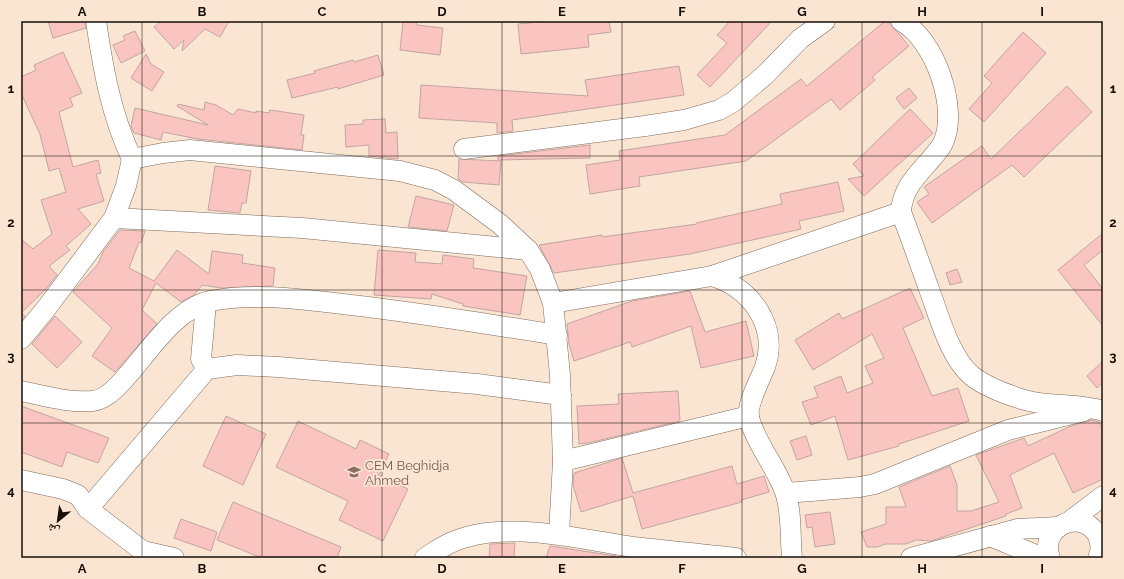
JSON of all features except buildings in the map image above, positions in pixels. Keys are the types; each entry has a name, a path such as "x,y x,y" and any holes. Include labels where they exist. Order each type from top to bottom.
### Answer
{"street":[{"path":"21,339 45,310 114,218 126,186 132,159 116,122 109,95 96,21"},
{"path":"464,149 645,126 684,120 719,110 734,102 765,75 800,39 825,21"},
{"path":"901,21 920,37 933,56 948,108 949,124 942,146 908,186 903,197 900,212 939,317 955,352 964,367 972,376 983,383 1026,400 1099,410"},
{"path":"132,159 190,150 418,174 435,180 454,190 500,224 528,250 540,269 553,303 561,395 563,462 559,534"},
{"path":"553,303 712,276 900,212"},
{"path":"114,218 302,228 528,250"},
{"path":"712,276 724,280 743,292 753,302 767,327 769,354 750,406 749,416 758,443 786,493 792,558"},
{"path":"21,391 77,401 94,401 103,398 114,389 159,336 182,315 195,307 224,299 254,298 327,303 463,320 557,336"},
{"path":"206,303 201,359 207,369"},
{"path":"88,509 207,369 237,365 278,367 369,376 477,384 561,395"},
{"path":"786,493 860,487 874,484 1008,430 1099,410"},
{"path":"563,462 749,416"},
{"path":"21,480 63,489 78,495 88,509 148,554 174,558"},
{"path":"1050,558 1048,545 1050,536 1103,496"},
{"path":"911,558 1018,529 1064,524 1087,524 1094,530 1100,547"},
{"path":"425,558 448,544 466,537 488,533 540,532 632,546 736,558"},
{"path":"990,536 1044,558"}],"place":[{"name":"CEM Beghidja Ahmed","path":"354,472"}]}
